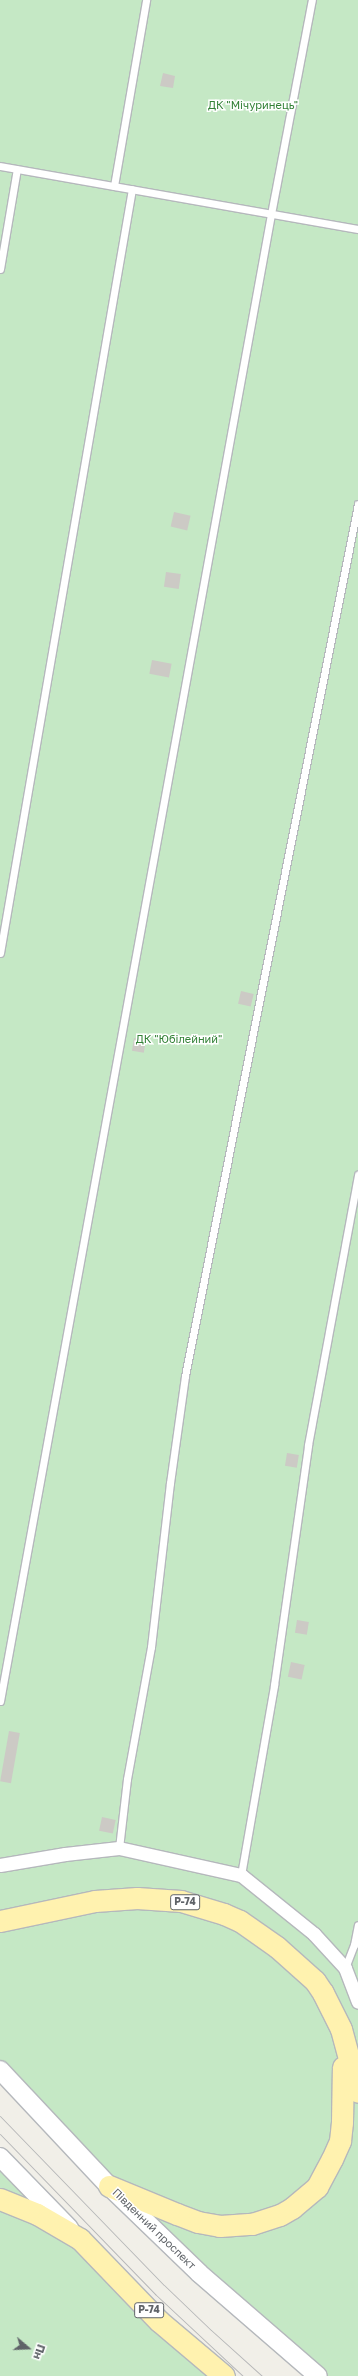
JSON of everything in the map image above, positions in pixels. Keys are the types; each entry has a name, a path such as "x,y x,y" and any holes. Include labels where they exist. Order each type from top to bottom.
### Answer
{"main road":[{"name":"Р-74","path":"0,1921 95,1901 137,1898 189,1903 224,1914 256,1931 315,1981 332,2009 341,2029 358,2092"},
{"path":"109,2186 198,2222 220,2226 252,2224 292,2208 317,2186 326,2174 340,2141 343,2109 343,2068 332,2009"},
{"name":"Південний проспект","path":"0,2070 109,2186 199,2273 318,2376"},
{"path":"0,2156 80,2239"},
{"name":"Р-74","path":"0,2199 37,2214 80,2239 159,2321 224,2376"}],"street":[{"path":"0,1865 64,1854 119,1848 240,1875 314,1934 345,1968 358,2002"}],"lane":[{"path":"114,186 146,0"},
{"path":"0,1702 271,214 312,0"},
{"path":"0,166 358,229"},
{"path":"0,269 17,169"},
{"path":"0,953 132,189"},
{"path":"119,1848 127,1779 151,1647 170,1483 186,1376 358,504"},
{"path":"240,1875 274,1685 308,1445 358,1175"},
{"path":"345,1968 354,1945 358,1925"}],"green space":[{"name":"ДК \"Юбілейний\"","path":"0,0 358,0 358,2376 318,2376 0,2070"},
{"path":"0,2157 224,2376 0,2376"}],"building":[{"path":"163,73 175,76 173,88 160,86"},
{"path":"174,512 191,516 187,530 171,527"},
{"path":"166,572 181,574 179,589 164,587"},
{"path":"152,660 172,664 169,678 149,674"},
{"path":"241,991 254,994 251,1007 238,1004"},
{"path":"134,1038 146,1040 144,1053 132,1051"},
{"path":"287,1453 299,1455 297,1468 285,1466"},
{"path":"297,1620 309,1622 307,1635 295,1633"},
{"path":"291,1662 305,1665 302,1680 288,1677"},
{"path":"9,1731 20,1733 11,1783 0,1781"},
{"path":"102,1817 116,1820 113,1834 99,1831"}],"tram line":[{"path":"0,2116 164,2285 262,2376"},
{"path":"0,2134 155,2294 243,2376"}],"park label":[{"name":"ДК \"Мічуринець\"","path":"253,105"}]}
